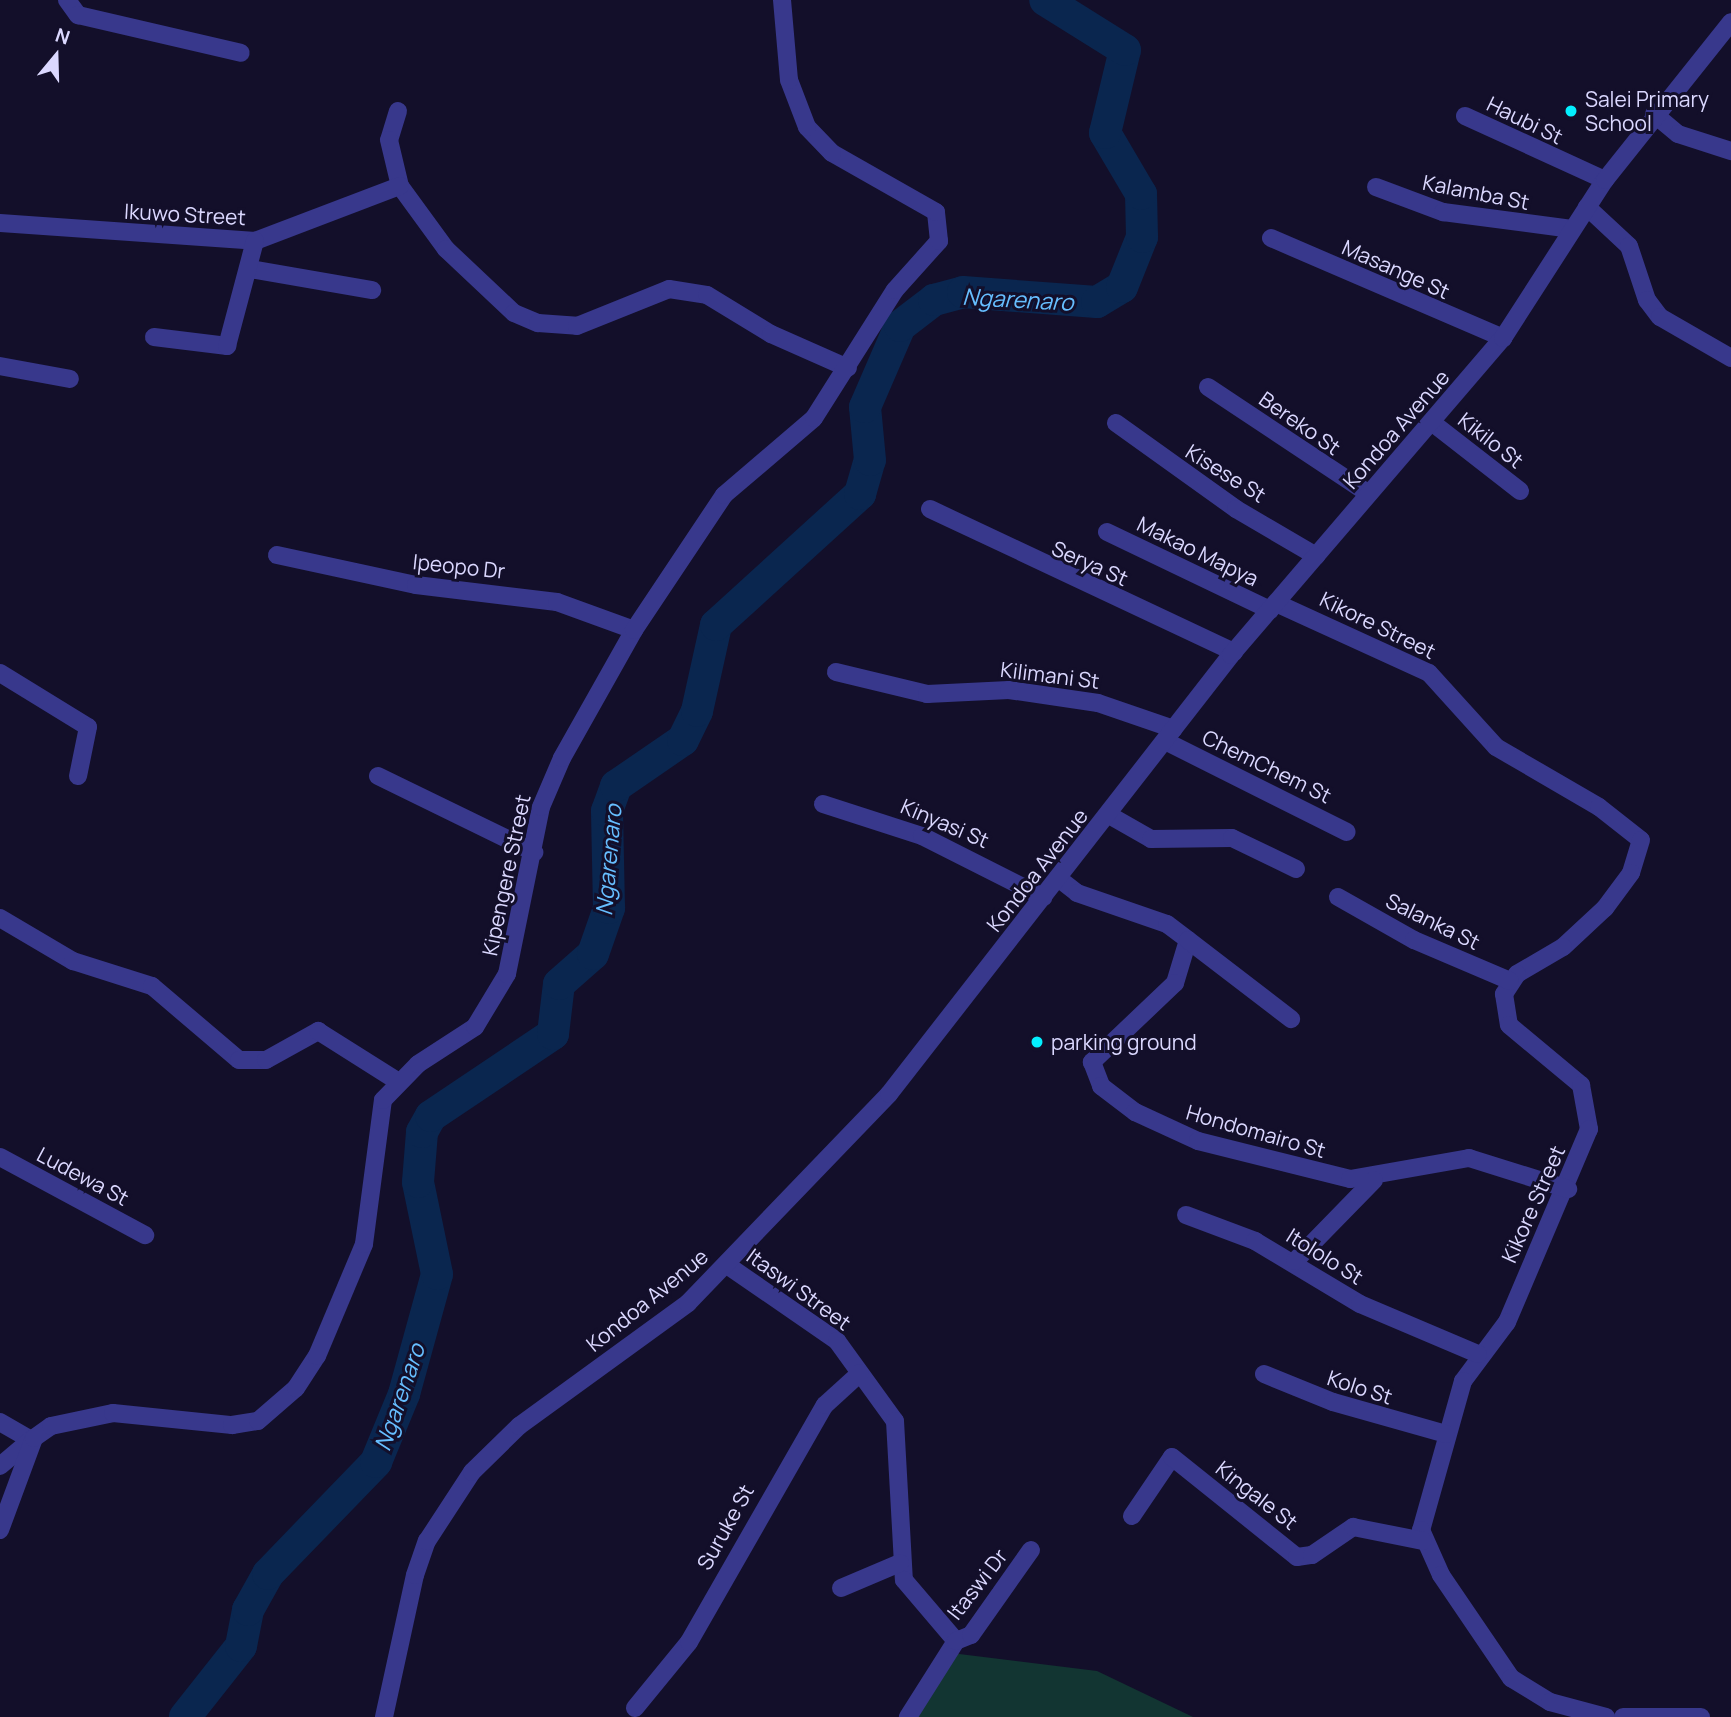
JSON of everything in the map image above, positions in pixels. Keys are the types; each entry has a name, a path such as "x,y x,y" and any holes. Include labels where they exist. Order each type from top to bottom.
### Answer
{"street":[{"path":"67,0 78,15 241,53"},
{"name":"Kipengere Street","path":"0,1466 32,1439 76,1418 113,1413 232,1425 258,1421 282,1405 317,1356 364,1244 378,1117 397,1081 490,1011 517,939 551,779 634,630 724,495 814,418 895,290 939,241 940,226 936,212 832,153 807,127 789,80 782,0"},
{"name":"Kondoa Avenue","path":"384,1717 415,1575 427,1541 472,1472 519,1426 642,1339 727,1265 889,1094 1234,652 1368,494 1434,424 1503,338 1605,180 1654,114 1731,22"},
{"path":"398,111 389,141 400,186 471,277 526,318 577,326 669,289 707,295 771,334 848,368"},
{"path":"1654,114 1678,134 1731,151"},
{"name":"Haubi St","path":"1465,116 1605,180"},
{"name":"Ikuwo Street","path":"0,223 255,241 400,186"},
{"name":"Kalamba St","path":"1376,187 1443,212 1572,229"},
{"path":"1587,207 1629,246 1647,300 1660,317 1731,358"},
{"name":"Masange St","path":"1271,238 1503,338"},
{"path":"154,337 223,350 250,268 255,241"},
{"path":"250,268 372,290"},
{"path":"0,366 70,379"},
{"name":"Bereko St","path":"1208,387 1368,494"},
{"name":"Kisese St","path":"1116,423 1191,479 1316,556"},
{"name":"Kikilo St","path":"1434,424 1520,491"},
{"name":"Serya St","path":"930,509 1234,652"},
{"name":"Makao Mapya","path":"1107,532 1273,607"},
{"name":"Ipeopo Dr","path":"277,555 416,585 557,602 634,630"},
{"name":"Kikore Street","path":"1273,607 1429,673 1496,747 1599,807 1640,841 1631,873 1605,908 1571,940 1510,981 1504,1017 1567,1070 1590,1105 1588,1138 1568,1189 1507,1322 1478,1353 1446,1434 1423,1541"},
{"name":"Kilimani St","path":"836,672 927,694 1009,690 1098,703 1170,735"},
{"path":"0,673 88,727 78,776"},
{"name":"ChemChem St","path":"1170,735 1347,832"},
{"path":"378,776 534,852"},
{"name":"Kinyasi St","path":"823,804 922,836 1043,897"},
{"path":"1109,815 1151,839 1232,838 1296,869"},
{"path":"1058,878 1077,893 1167,924 1291,1019"},
{"name":"Salanka St","path":"1338,897 1415,940 1510,981"},
{"path":"0,918 73,961 152,986 239,1060 266,1060 318,1031 397,1081"},
{"name":"Hondomairo St","path":"1188,940 1175,983 1095,1056 1092,1069 1101,1086 1135,1112 1187,1137 1321,1174 1374,1180 1469,1158 1568,1189"},
{"name":"Ludewa St","path":"0,1157 145,1235"},
{"path":"1295,1261 1374,1180"},
{"name":"Itololo St","path":"1186,1215 1295,1261 1360,1304 1478,1353"},
{"name":"Itaswi Street","path":"727,1265 820,1327 860,1373 895,1421 901,1454 900,1563 904,1580 956,1641"},
{"name":"Suruke St","path":"635,1708 689,1642 825,1405 860,1373"},
{"name":"Kolo St","path":"1264,1374 1333,1402 1446,1434"},
{"path":"0,1422 32,1439 0,1530"},
{"name":"Kingale St","path":"1132,1516 1172,1457 1297,1557 1312,1555 1353,1527 1423,1541"},
{"path":"1423,1541 1520,1687 1569,1709 1606,1717"},
{"name":"Itaswi Dr","path":"956,1641 971,1636 1031,1550"},
{"path":"841,1588 900,1563"},
{"path":"908,1717 956,1641"},
{"path":"1623,1717 1701,1717"}],"green space":[{"path":"943,1652 1097,1671 1193,1717 902,1717"}],"waterway":[{"name":"Ngarenaro","path":"185,1717 241,1646 248,1610 268,1574 376,1462 404,1394 437,1274 418,1182 422,1132 431,1116 553,1034 559,984 593,954 609,908 607,811 616,786 683,740 697,711 716,625 860,494 870,460 865,407 900,326 934,300 963,292 1097,302 1122,287 1142,237 1141,194 1105,133 1125,50 1045,0"}],"place":[{"name":"Salei Primary School","path":"1571,111"},
{"name":"parking ground","path":"1037,1042"}]}
